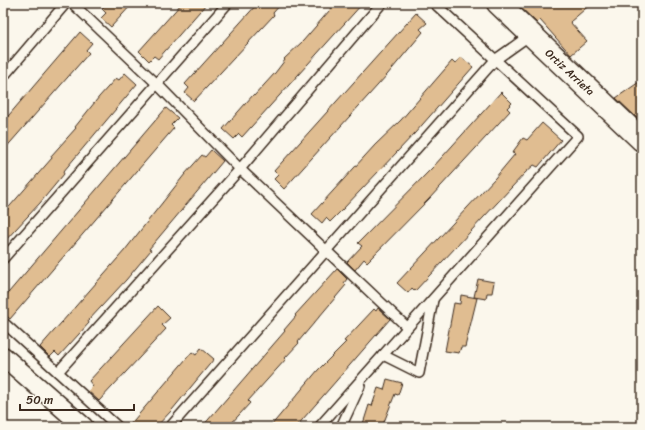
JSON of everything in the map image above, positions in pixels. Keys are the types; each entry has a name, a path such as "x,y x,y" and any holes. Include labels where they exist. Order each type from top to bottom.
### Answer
{"street":[{"name":"Ortiz Arrieta","path":"498,3 530,36 640,135"},
{"path":"3,356 84,427"}],"lane":[{"path":"3,77 66,3"},
{"path":"72,3 157,84 240,169 407,327"},
{"path":"3,259 228,3"},
{"path":"58,372 240,169 382,3"},
{"path":"319,427 578,136 434,3"},
{"path":"170,427 325,250 495,60 530,36"},
{"path":"383,355 419,373 433,300"},
{"path":"3,322 118,427"},
{"path":"341,427 363,377"}],"building":[{"path":"107,3 133,3 111,27 101,18 106,13 102,9"},
{"path":"182,3 207,3 158,59 154,56 149,61 139,51"},
{"path":"258,3 282,3 273,13 274,15 194,101 185,93 189,88 185,84"},
{"path":"336,3 363,3 242,137 239,134 234,139 223,129 275,73 285,60 284,59 303,41"},
{"path":"516,3 592,3 570,22 587,41 571,55 540,20 537,23"},
{"path":"416,13 427,23 420,29 423,32 387,75 284,189 274,179 278,175 274,171"},
{"path":"80,32 92,43 86,50 89,53 3,151 3,122"},
{"path":"461,57 473,67 415,133 343,209 330,222 326,218 322,223 312,214 375,145 401,120 452,61 455,64"},
{"path":"125,73 137,84 63,172 64,174 40,203 3,243 3,214 52,158 51,156 76,128 75,127 99,97 116,78 119,80"},
{"path":"642,80 642,116 638,119 616,98"},
{"path":"501,92 512,103 507,108 510,111 429,199 367,262 364,259 355,270 347,262 362,246 358,243 433,167"},
{"path":"166,108 178,118 171,125 174,128 10,319 3,312 3,299"},
{"path":"542,123 561,140 538,167 534,165 525,173 415,291 412,288 408,293 397,283 495,178 515,154 512,153 523,138 527,140"},
{"path":"211,150 223,161 149,249 151,250 126,280 88,321 89,323 59,356 55,352 50,357 40,347 125,250 185,174 202,155 205,157"},
{"path":"337,269 347,279 344,283 346,285 285,358 286,359 248,401 250,403 228,427 202,427 285,331 284,330 296,316 295,315"},
{"path":"478,279 494,282 492,293 487,293 486,299 474,297"},
{"path":"461,295 477,298 465,347 461,347 459,353 445,351 454,303 460,304"},
{"path":"158,306 170,318 162,325 166,329 99,401 88,391 93,386 89,381"},
{"path":"378,308 390,319 296,427 270,427 318,370 346,342 344,341 374,309 376,311"},
{"path":"201,348 214,359 172,410 156,427 128,427 192,352 196,355"},
{"path":"387,379 402,383 398,395 395,394 382,427 362,427 369,405 372,406 378,388 384,390"}]}
